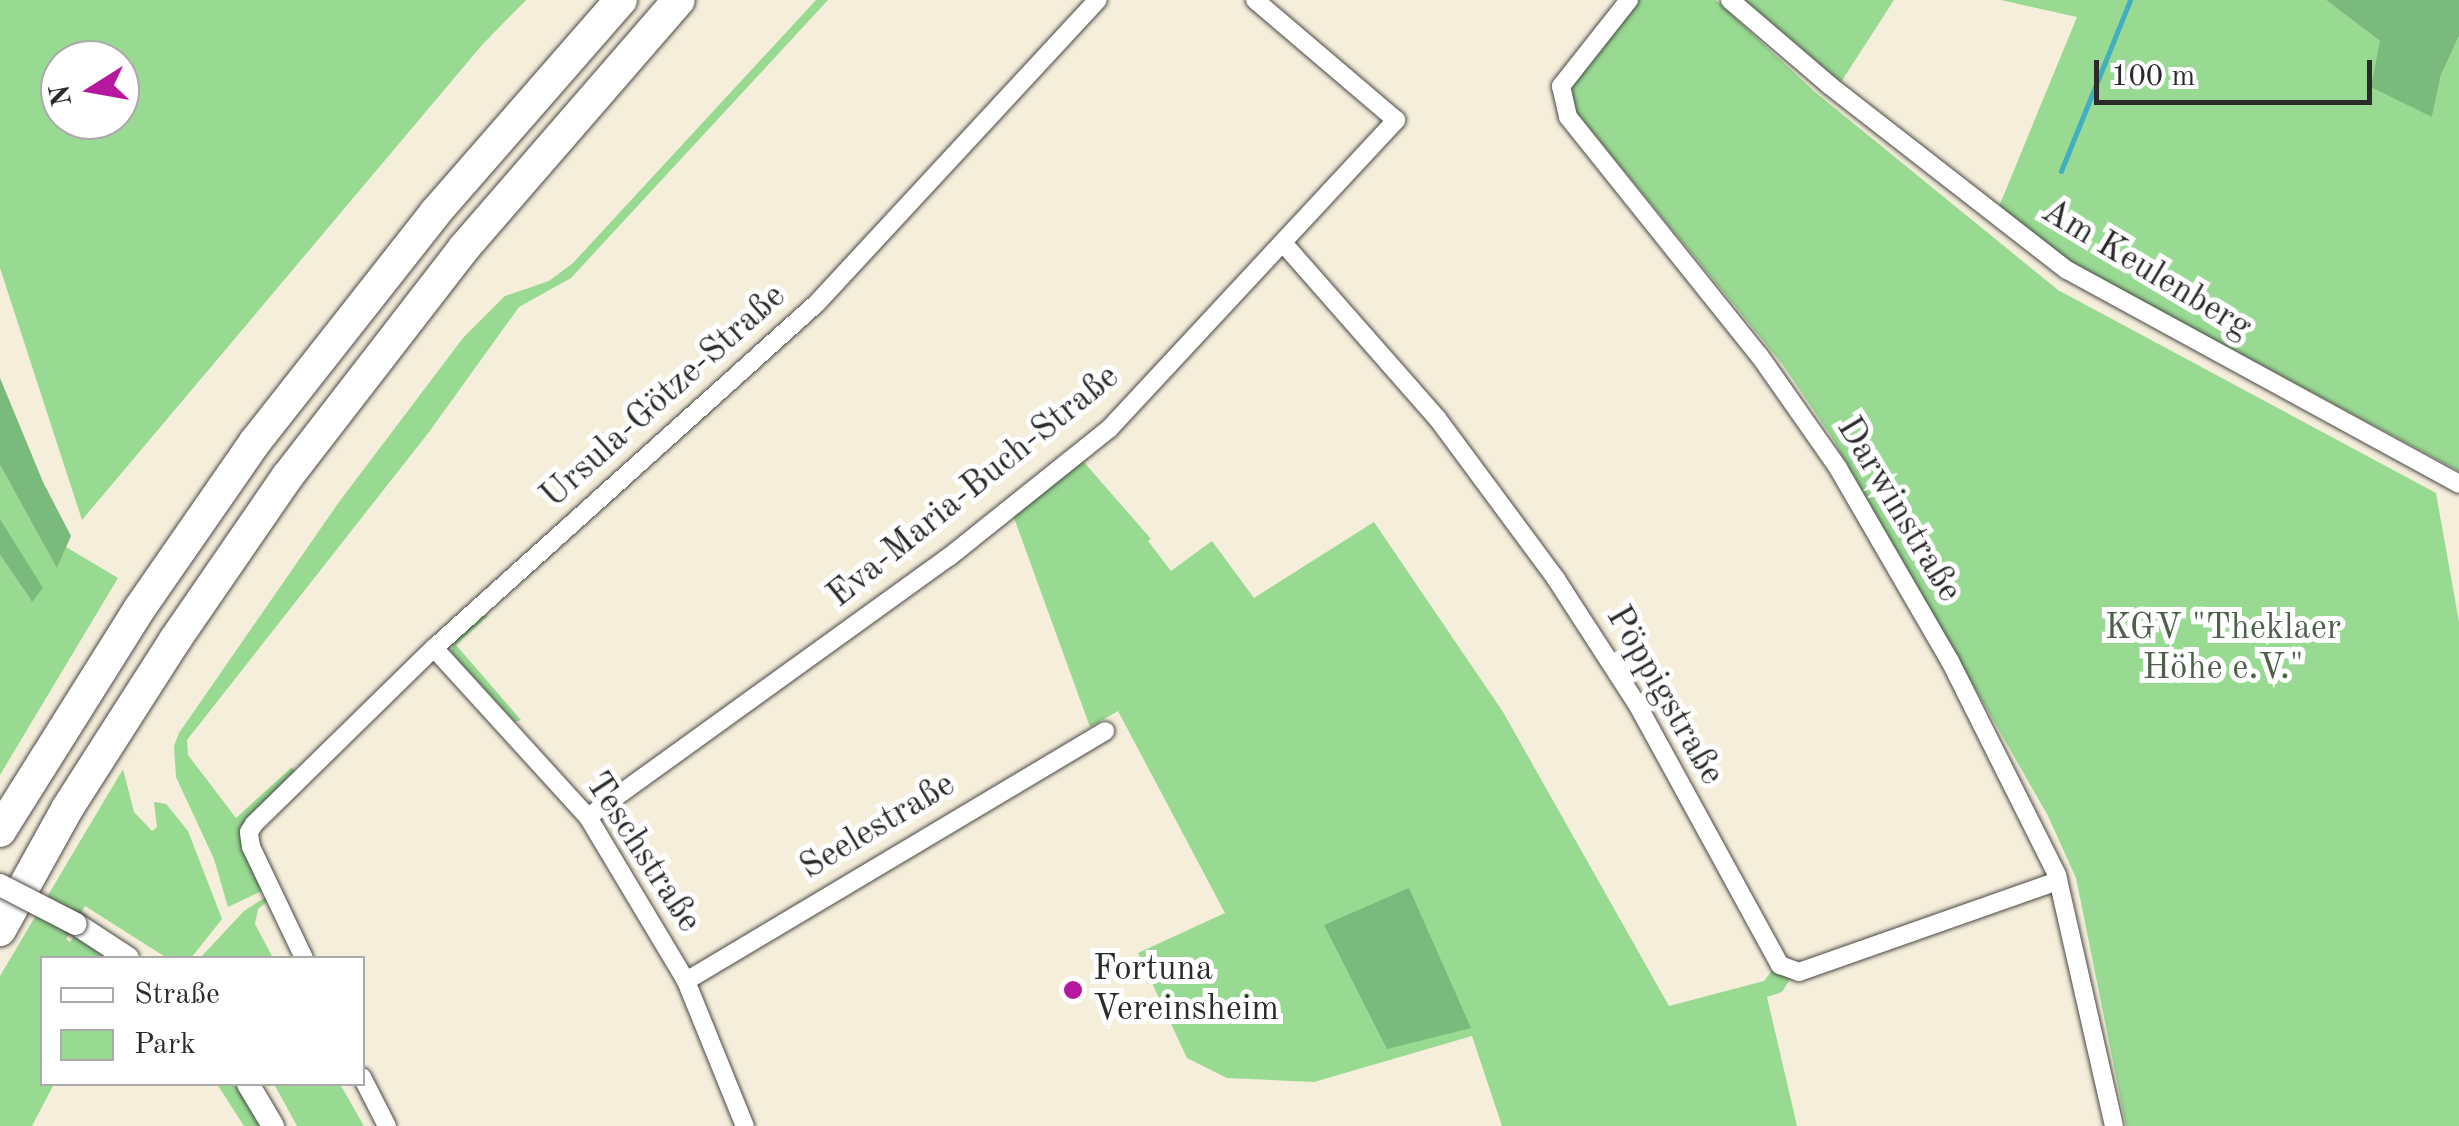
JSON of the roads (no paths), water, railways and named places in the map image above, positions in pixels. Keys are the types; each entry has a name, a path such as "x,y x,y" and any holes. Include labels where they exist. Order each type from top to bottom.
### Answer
{"highway":[{"path":"0,831 140,608 255,442 424,226 621,0"},
{"path":"0,930 77,794 175,640 287,477 464,248 679,0"}],"street":[{"name":"Ursula-Götze-Straße","path":"303,956 251,848 249,832 254,824 434,648 817,303 1098,0"},
{"name":"Eva-Maria-Buch-Straße","path":"588,817 948,557 1109,429 1396,120 1254,0"},
{"name":"Darwinstraße","path":"1629,0 1561,86 1568,117 1700,278 1838,468 1950,661 2034,823 2058,881 2114,1126"},
{"name":"Am Keulenberg","path":"1730,0 1829,85 2067,270 2459,484"},
{"name":"Pöppigstraße","path":"1284,244 1437,418 1556,579 1637,704 1780,965 1799,972 2058,881"},
{"name":"Teschstraße","path":"434,648 588,817 686,982 745,1126"},
{"name":"Seelestraße","path":"686,982 1105,731"},
{"path":"0,885 76,924 125,956"},
{"path":"365,1084 386,1126"},
{"path":"249,1086 273,1126"}],"waterway":[{"path":"2061,171 2130,0"}],"place":[{"name":"Fortuna Vereinsheim","path":"1073,990"}],"park label":[{"name":"KGV \"Theklaer Höhe e.V.\"","path":"2223,649"}]}
